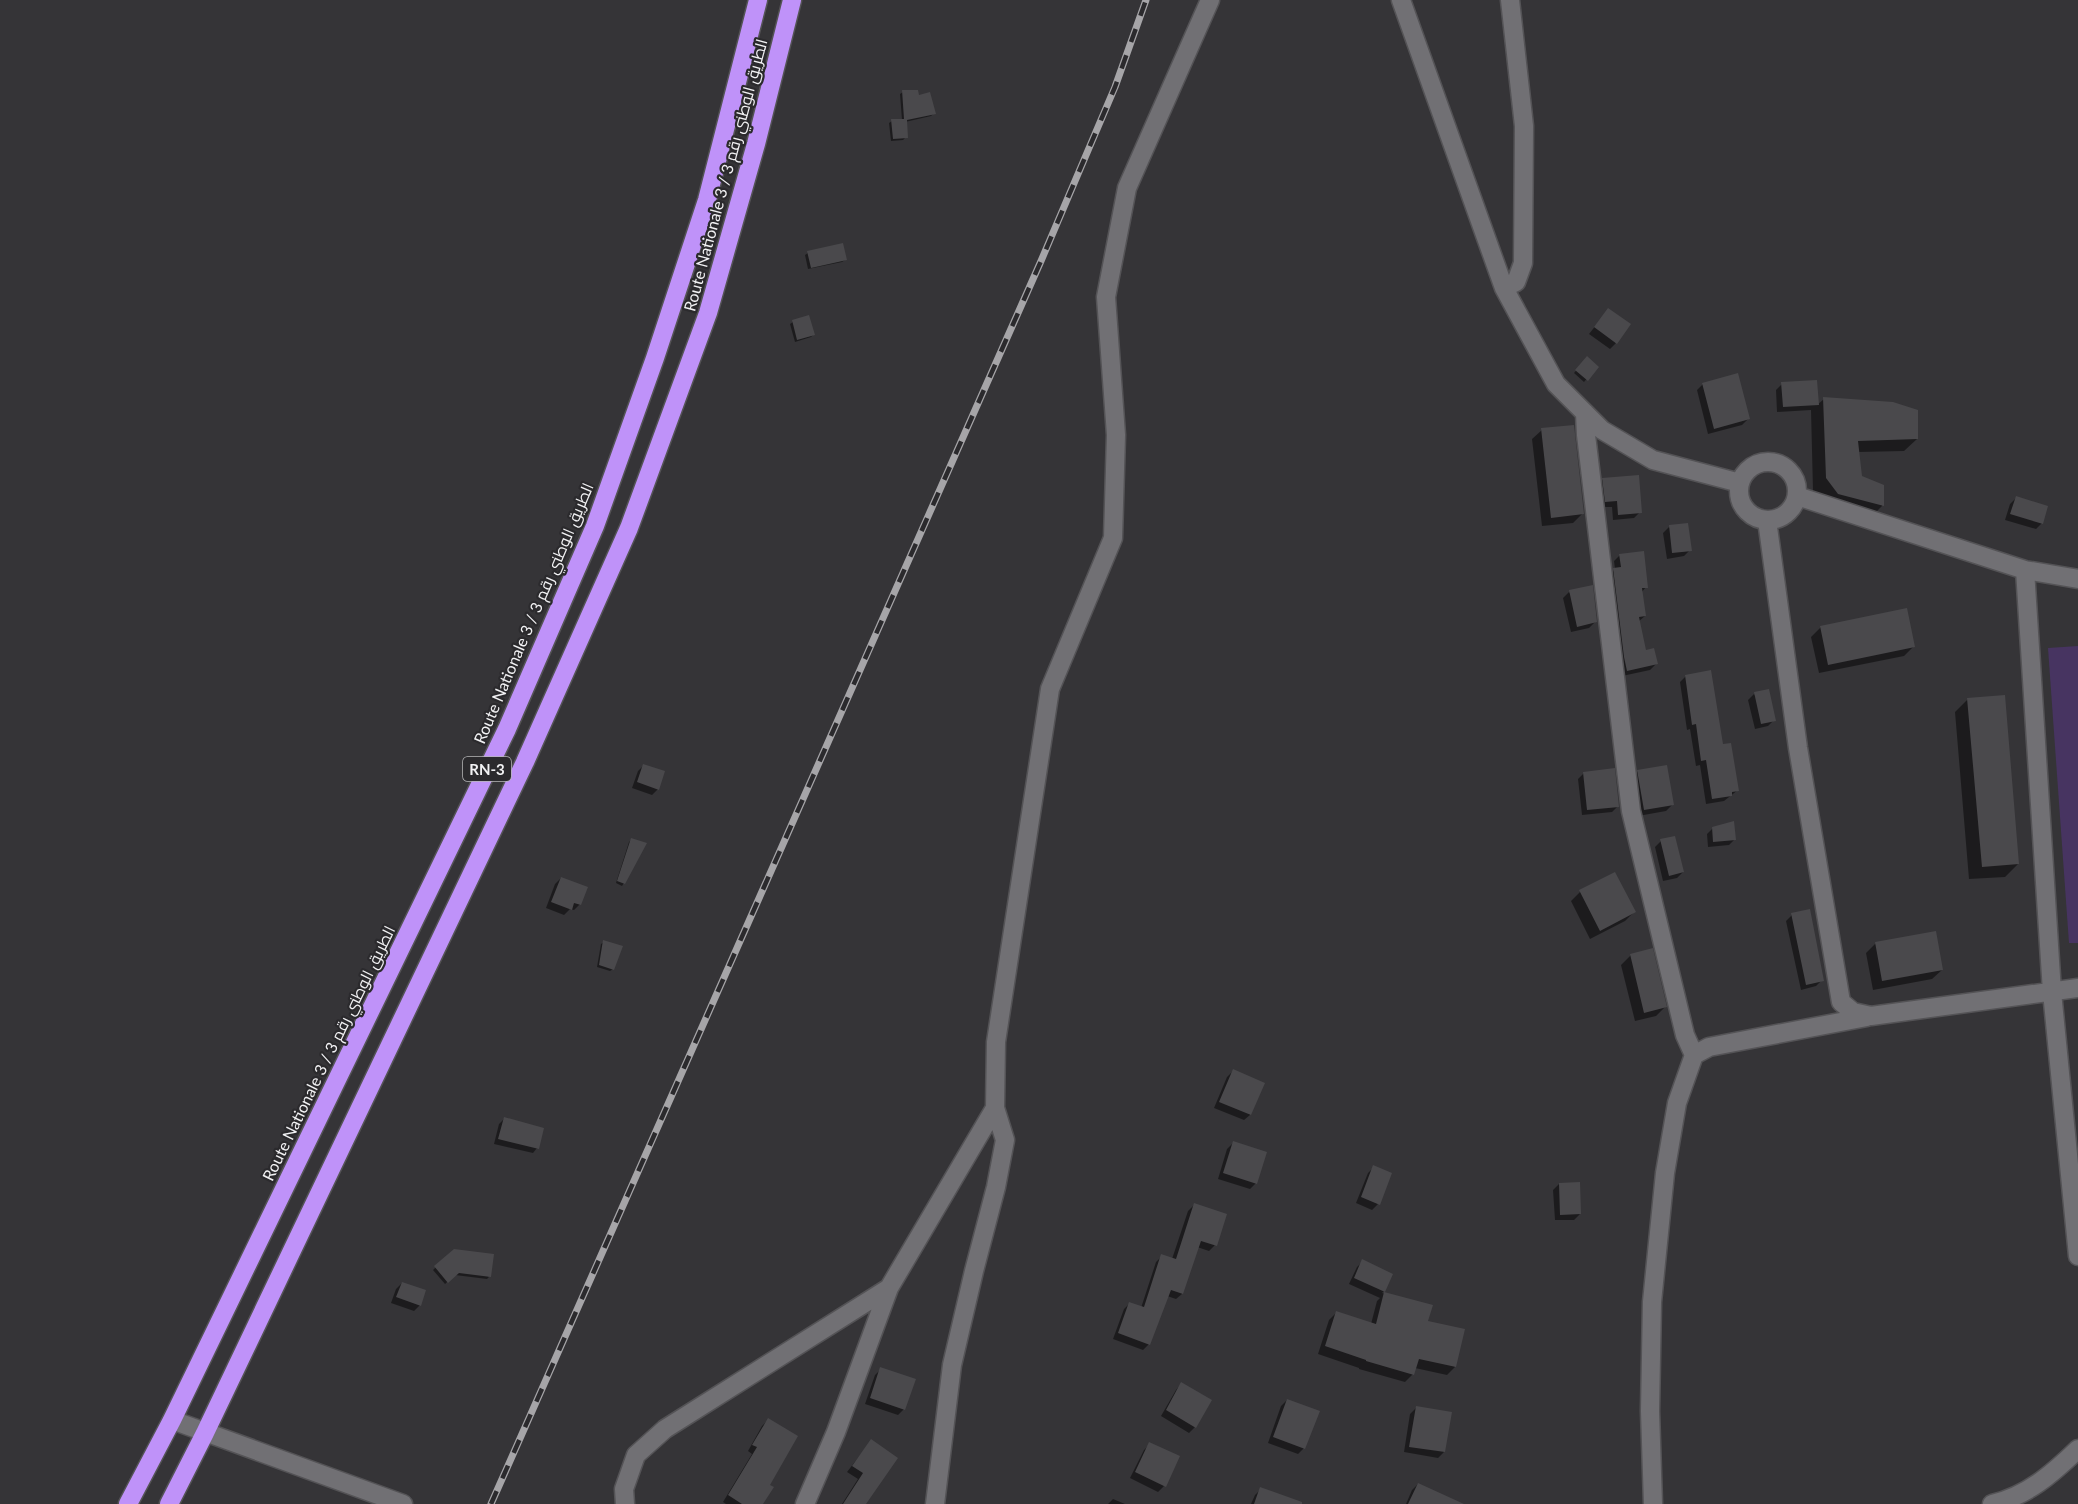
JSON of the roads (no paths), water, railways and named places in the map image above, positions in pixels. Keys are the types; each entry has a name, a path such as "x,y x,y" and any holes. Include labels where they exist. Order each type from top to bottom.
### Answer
{"highway":[{"name":"Route Nationale 3 / الطريق الوطني رقم 3","path":"128,1504 172,1420 507,729 595,526 655,358 707,200 758,0"},
{"name":"Route Nationale 3 / الطريق الوطني رقم 3","path":"169,1504 525,762 629,528 708,313 756,144 792,0"}],"street":[{"path":"935,1504 952,1365 996,1187 1005,1140 995,1108 996,1042 1050,689 1113,538 1116,435 1106,297 1127,188 1210,0"},
{"path":"1401,0 1504,288 1556,384 1602,430 1653,460 1740,483"},
{"path":"1504,288 1516,282 1523,263 1524,126 1510,0"},
{"path":"1585,414 1631,811 1685,1035 1694,1055"},
{"path":"1760,462 1775,462 1788,469 1792,475 1796,482 1797,496 1792,509 1786,514 1780,518 1767,520 1755,517 1745,508 1739,496 1740,483 1747,470 1760,462"},
{"path":"1797,496 2025,570 2078,579"},
{"path":"1767,520 1798,748 1841,1002 1853,1012 1871,1016"},
{"path":"2025,570 2052,992 2078,1256"},
{"path":"1653,1504 1650,1411 1653,1291 1665,1173 1677,1103 1694,1055 1709,1047 1871,1016 2078,988"},
{"path":"805,1504 836,1432 889,1288 995,1108"},
{"path":"625,1504 624,1489 636,1455 665,1430 889,1288"},
{"path":"172,1420 403,1504"},
{"path":"1992,1504 2031,1489 2055,1471 2078,1449"}],"railway":[{"path":"491,1504 1041,261 1115,87 1146,0"}]}
